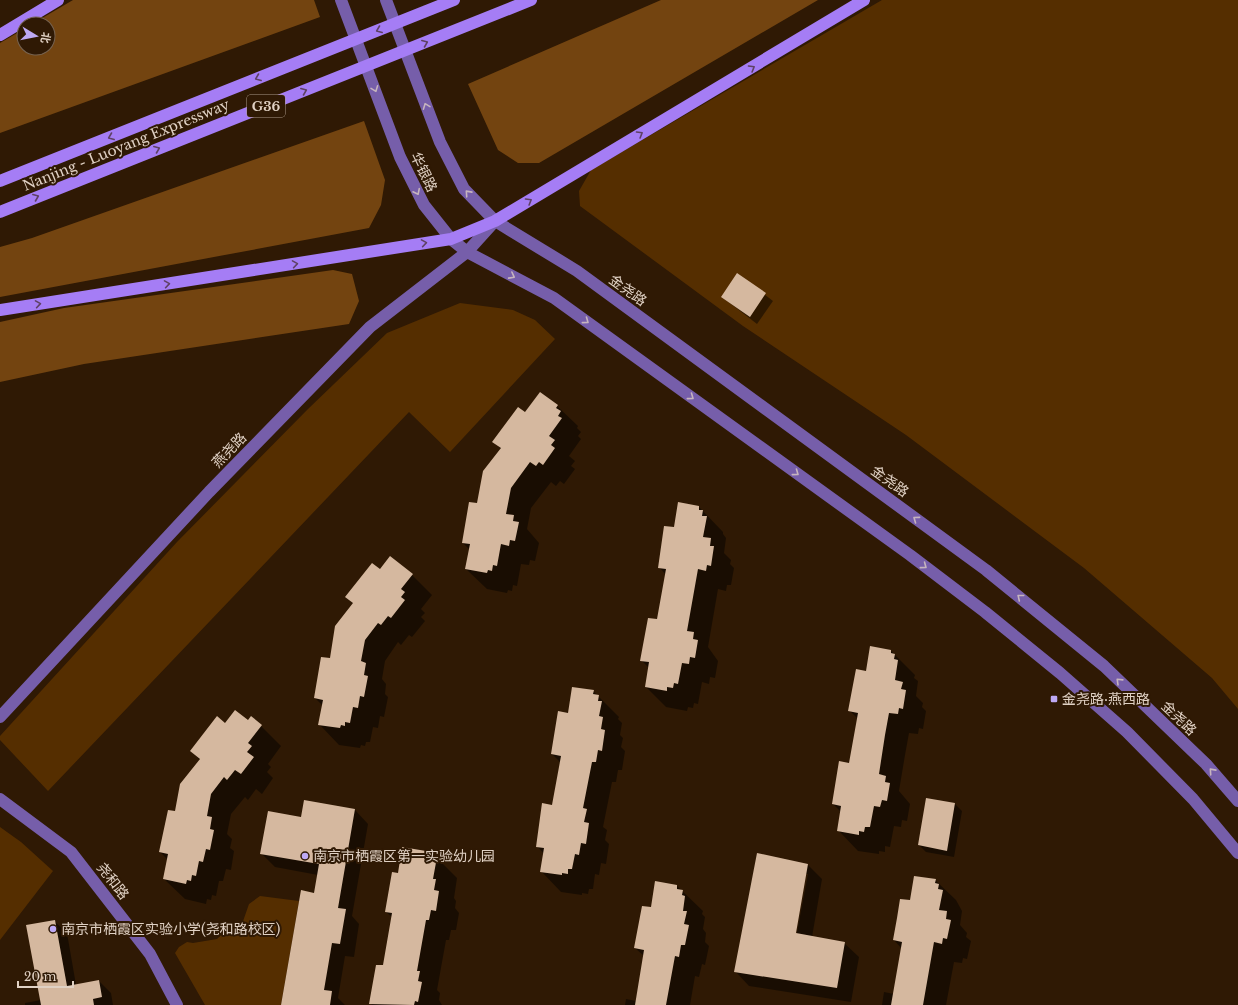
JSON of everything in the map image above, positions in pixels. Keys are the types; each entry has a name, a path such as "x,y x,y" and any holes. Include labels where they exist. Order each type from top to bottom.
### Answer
{"highway":[{"path":"0,35 58,0"},
{"name":"Nanjing - Luoyang Expressway","path":"0,181 454,0"},
{"name":"Nanjing - Luoyang Expressway","path":"0,212 531,0"},
{"path":"0,310 451,239 495,221 864,0"}],"main road":[{"name":"华银路","path":"341,0 400,157 424,205 451,239 467,252 554,298 910,555 985,612 1127,732 1193,799 1238,853"},
{"name":"华银路","path":"386,0 440,142 464,190 495,221"},
{"name":"燕尧路","path":"0,717 209,492 370,327 467,252 495,221"},
{"name":"金尧路","path":"495,221 577,271 986,570 1104,666 1206,764 1238,801"},
{"name":"尧和路","path":"0,799 71,852 150,954 177,1005"}],"shaded area":[{"path":"73,0 314,0 320,17 0,133 0,43 16,34 16,56 56,56 56,16 46,16"},
{"path":"661,0 818,0 539,163 518,163 498,150 468,84"},
{"path":"882,0 1238,0 1238,709 1212,678 1084,568 906,435 743,326 580,206 579,191 591,170"},
{"path":"364,121 385,180 381,205 369,228 0,297 0,247 32,238"},
{"path":"333,270 352,274 359,301 349,324 84,364 0,382 0,322 64,308"},
{"path":"460,303 513,310 535,320 555,339 450,452 409,412 48,791 0,740 0,736 177,542 308,409 387,333"},
{"path":"0,827 21,842 53,871 0,940"},
{"path":"260,896 299,901 281,1005 205,1005 175,953 179,947 187,942 193,943 217,939 226,930 241,927 249,904"}],"building":[{"path":"737,273 766,293 750,317 721,297"},
{"path":"540,392 558,405 556,408 561,411 558,416 562,418 549,436 555,440 551,445 555,448 543,465 539,462 536,466 530,462 511,488 506,514 514,515 513,521 519,522 515,541 510,540 509,546 501,544 497,566 493,565 492,571 488,570 487,573 465,569 470,544 462,543 469,502 477,503 483,471 501,448 492,442 518,407 525,412"},
{"path":"678,502 699,506 699,510 703,510 702,516 707,516 703,537 711,538 710,546 714,546 711,566 707,565 706,571 698,569 687,631 694,632 693,639 698,640 695,658 690,657 689,664 682,663 678,684 674,683 673,688 667,687 667,691 645,687 649,662 640,661 648,618 657,619 666,569 658,568 664,526 674,527"},
{"path":"390,556 413,574 401,589 405,592 401,597 405,600 391,618 388,616 381,625 378,623 365,640 361,661 366,663 364,675 368,676 364,697 360,696 358,708 353,707 350,723 345,722 345,726 341,725 340,728 318,725 323,700 314,698 321,657 330,658 335,626 353,603 345,597 372,563 380,569"},
{"path":"870,646 891,650 891,653 895,654 894,659 898,660 895,680 903,682 901,689 906,690 903,709 899,708 898,714 889,713 885,735 879,774 886,776 885,782 890,783 887,801 882,800 880,807 874,806 870,827 865,827 864,832 859,831 859,835 837,831 841,806 832,804 839,761 849,763 858,713 848,711 856,669 866,671"},
{"path":"572,687 594,690 593,694 599,695 598,701 602,701 599,716 603,717 601,729 605,730 602,751 598,750 596,762 592,762 583,808 587,809 584,822 589,823 586,844 581,843 579,855 575,854 572,869 568,869 568,874 562,873 562,875 540,872 544,848 536,847 542,803 552,805 561,756 551,754 558,711 568,713"},
{"path":"235,710 248,720 251,716 262,725 248,743 252,746 247,752 254,757 241,774 235,770 227,780 224,777 211,794 207,816 212,817 210,829 214,830 210,850 206,849 203,862 199,861 196,876 192,875 191,881 187,880 186,884 163,879 168,854 159,852 168,810 175,811 180,784 200,759 190,751 217,716 225,723"},
{"path":"926,798 955,803 947,851 918,845"},
{"path":"304,800 355,809 338,908 346,909 340,944 332,943 324,990 332,991 330,1005 281,1005 301,890 314,893 319,864 260,854 268,811 301,817"},
{"path":"402,847 426,851 425,855 437,857 433,879 436,879 434,890 439,891 436,911 431,910 429,920 426,920 417,971 420,971 418,981 422,982 418,1002 415,1001 414,1005 369,1004 376,965 383,965 392,913 385,912 392,872 398,873"},
{"path":"757,853 808,864 796,933 845,942 837,988 734,972"},
{"path":"914,876 936,879 935,883 939,884 938,889 943,890 939,910 947,911 946,919 951,920 947,939 943,938 942,944 934,942 923,1005 891,1005 902,942 893,940 900,899 910,900"},
{"path":"655,881 677,885 677,889 683,890 682,895 685,896 683,911 687,911 684,924 689,925 685,945 681,945 679,957 675,956 666,1005 635,1005 644,950 634,948 642,906 651,907"},
{"path":"55,920 67,986 99,980 102,997 93,999 94,1005 41,1005 26,925"}],"place":[{"name":"金尧路·燕西路","path":"1054,699"},
{"name":"南京市栖霞区第一实验幼儿园","path":"305,856"},
{"name":"南京市栖霞区实验小学(尧和路校区)","path":"53,929"}]}
